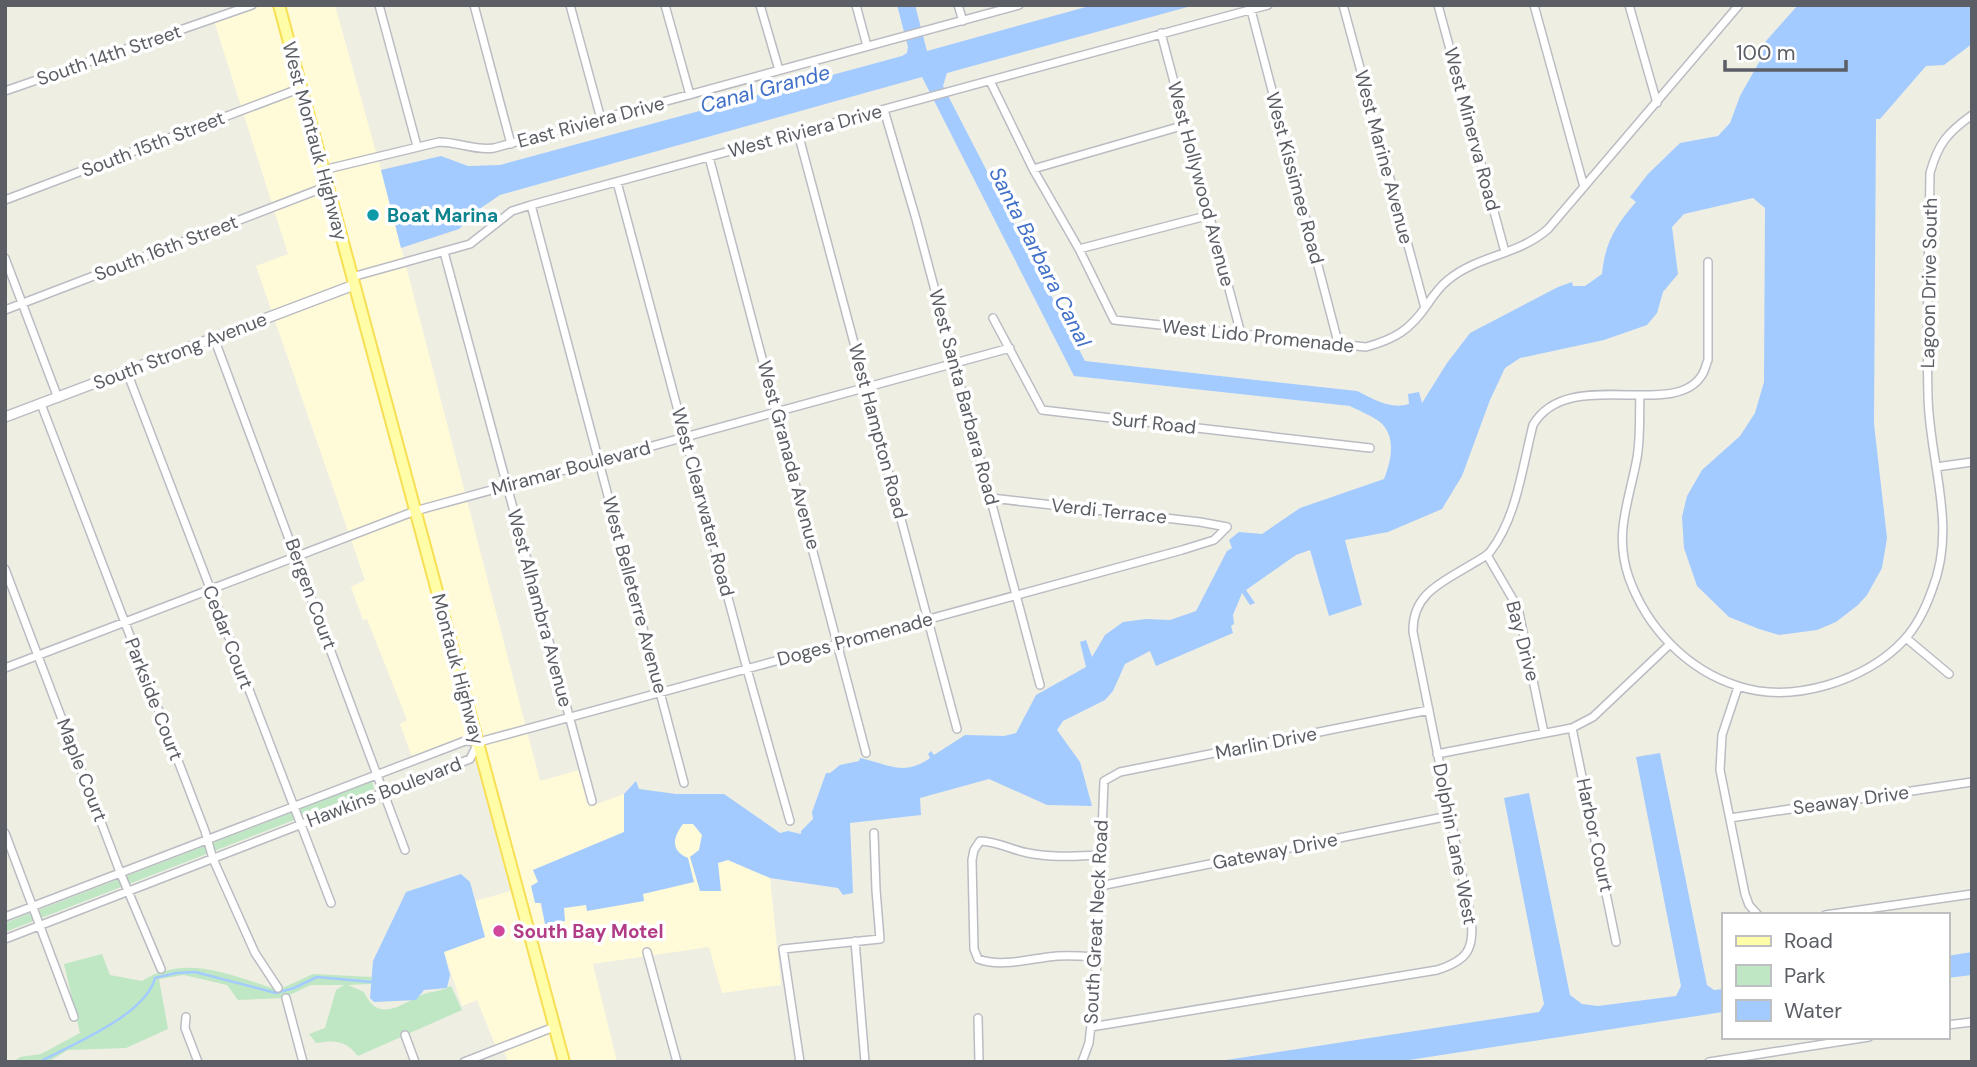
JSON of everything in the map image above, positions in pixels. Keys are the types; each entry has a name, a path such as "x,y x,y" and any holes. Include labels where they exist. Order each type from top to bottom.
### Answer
{"main road":[{"name":"West Montauk Highway","path":"278,5 353,281"},
{"name":"Montauk Highway","path":"353,281 564,1062"}],"street":[{"name":"South 14th Street","path":"5,91 252,5"},
{"path":"379,5 416,146"},
{"path":"474,5 512,144"},
{"path":"570,5 601,119"},
{"path":"665,5 690,95"},
{"path":"761,5 779,71"},
{"path":"856,5 867,46"},
{"path":"958,5 963,21"},
{"name":"East Riviera Drive","path":"323,170 416,146 452,142 480,150 512,144 1019,5"},
{"name":"West Riviera Drive","path":"353,281 470,244 512,211 531,205 1268,5"},
{"name":"West Marine Avenue","path":"1343,5 1425,309"},
{"name":"West Minerva Road","path":"1438,5 1505,253"},
{"path":"1534,5 1584,187"},
{"path":"1629,5 1657,103"},
{"path":"1726,5 1729,18"},
{"name":"West Lido Promenade","path":"990,81 1033,169 1079,249 1114,320 1366,347 1399,336 1448,280 1479,262 1535,240 1559,218 1739,5"},
{"name":"West Kissimee Road","path":"1251,10 1339,346"},
{"name":"West Hollywood Avenue","path":"1161,33 1241,334"},
{"name":"South 15th Street","path":"5,200 301,88"},
{"name":"West Santa Barbara Road","path":"884,110 916,219 1040,685"},
{"name":"Lagoon Drive South","path":"1906,638 1932,590 1943,549 1944,526 1928,399 1930,173 1934,155 1942,141 1972,115"},
{"path":"1033,169 1185,125"},
{"name":"West Hampton Road","path":"798,133 957,729"},
{"name":"West Granada Avenue","path":"709,157 839,643 866,754"},
{"name":"West Clearwater Road","path":"617,183 790,821"},
{"name":"South 16th Street","path":"5,310 328,186"},
{"name":"West Belleterre Avenue","path":"531,205 684,783"},
{"path":"1079,249 1210,215"},
{"name":"West Alhambra Avenue","path":"444,252 592,801"},
{"path":"5,258 58,398"},
{"path":"1487,555 1503,534 1511,513 1533,425 1539,414 1548,406 1561,400 1598,395 1683,391 1703,375 1708,360 1708,262"},
{"name":"South Strong Avenue","path":"5,417 214,338 353,281"},
{"name":"Surf Road","path":"993,318 1042,411 1370,448"},
{"name":"Bergen Court","path":"214,338 405,850"},
{"name":"Miramar Boulevard","path":"5,668 415,511 1010,348"},
{"name":"Cedar Court","path":"127,372 331,902"},
{"path":"1640,395 1637,462 1625,503 1622,526 1624,552 1628,575 1638,600 1669,645 1695,664 1738,687 1790,691 1827,685 1874,666 1906,638 1949,674"},
{"name":"Parkside Court","path":"41,404 213,859 255,953 278,988"},
{"path":"1936,467 1972,462"},
{"name":"Verdi Terrace","path":"991,498 1227,527"},
{"name":"Doges Promenade","path":"479,742 1190,548 1214,540 1227,527"},
{"name":"Dolphin Lane West","path":"1091,1027 1437,970 1462,959 1470,948 1474,935 1413,632 1413,619 1418,604 1426,594 1487,555"},
{"name":"Bay Drive","path":"1487,555 1518,608 1544,733"},
{"name":"Maple Court","path":"5,569 120,872 161,969"},
{"path":"1437,754 1572,728 1593,717 1669,645"},
{"path":"1738,687 1722,735 1720,770 1745,894 1749,905 1756,913"},
{"name":"Marlin Drive","path":"1104,781 1120,772 1429,710"},
{"name":"Harbor Court","path":"1572,728 1616,942"},
{"name":"Hawkins Boulevard","path":"5,916 465,741 479,742 470,759 5,939"},
{"name":"South Great Neck Road","path":"1082,1062 1091,1027 1097,957 1104,781"},
{"name":"Seaway Drive","path":"1730,818 1972,782"},
{"name":"Gateway Drive","path":"1100,886 1449,816"},
{"path":"5,833 74,1017"},
{"path":"800,1062 783,949 880,939 874,833"},
{"path":"1097,957 1060,956 998,963 978,959 974,949 972,860 974,849 980,841 1046,856 1100,855"},
{"path":"1839,913 1972,894"},
{"path":"855,941 865,1062"},
{"path":"647,952 677,1062"},
{"path":"286,998 303,1062"},
{"path":"186,1017 185,1028 198,1062"},
{"path":"978,1018 979,1062"},
{"path":"1949,1025 1972,1021"},
{"path":"464,1062 554,1027"},
{"path":"405,1035 415,1062"},
{"path":"1709,1062 1856,1039"}],"shaded area":[{"path":"260,5 335,5 381,170 540,781 579,770 589,807 624,794 624,832 533,870 538,882 531,886 540,903 545,924 563,908 586,904 587,910 644,900 642,894 693,882 674,844 675,834 683,824 694,824 702,835 699,850 690,857 701,891 718,863 728,860 770,878 781,985 722,993 709,947 593,964 617,1062 508,1062 502,1045 496,1047 477,1000 462,1006 444,952 485,937 475,901 518,889 478,732 412,757 400,724 407,720 367,619 363,620 351,587 365,580 256,266 288,254 214,21"}],"green space":[{"path":"372,781 374,789 5,932 5,923"},
{"path":"102,954 110,975 142,981 159,973 193,968 227,974 278,990 313,974 372,977 371,984 348,985 364,992 370,1002 384,1010 451,986 462,1010 358,1056 339,1042 316,1043 309,1034 325,1028 336,990 344,985 311,985 283,998 238,1000 227,985 184,975 159,979 168,1029 126,1048 68,1050 48,1062 13,1062 20,1057 41,1054 80,1033 64,964"}],"water":[{"path":"897,5 915,5 927,51 1093,5 1195,5 947,73 943,86 1085,361 1357,391 1395,406 1409,404 1408,394 1419,392 1422,403 1470,333 1558,287 1572,282 1573,286 1585,286 1602,274 1612,235 1636,202 1630,197 1648,174 1680,143 1718,136 1730,123 1740,96 1762,57 1766,41 1798,5 1972,5 1972,44 1944,65 1926,66 1880,119 1876,119 1874,424 1887,538 1882,568 1867,595 1836,622 1817,630 1779,635 1729,617 1697,586 1684,548 1682,517 1687,496 1702,470 1740,436 1755,413 1764,382 1765,208 1753,198 1684,214 1672,227 1678,274 1663,292 1657,313 1647,325 1604,340 1520,358 1505,368 1462,476 1442,509 1388,532 1345,540 1362,605 1329,616 1310,550 1296,555 1246,590 1255,603 1250,605 1242,593 1233,615 1233,633 1156,666 1150,651 1125,664 1113,691 1105,700 1063,721 1057,730 1080,762 1092,806 1047,805 989,779 920,798 921,815 850,823 853,893 843,895 838,888 770,878 728,860 718,863 721,891 700,891 690,857 699,850 702,835 693,824 683,824 675,843 678,852 688,858 694,882 643,894 644,901 587,911 586,905 564,908 565,921 545,924 541,903 535,903 531,886 538,882 533,870 624,832 624,794 636,781 639,789 676,794 724,794 780,833 788,831 801,834 813,819 812,812 826,773 840,765 859,761 860,758 896,767 912,767 930,758 928,754 931,751 934,755 965,735 1004,736 1016,733 1036,695 1086,667 1080,642 1086,640 1092,657 1105,635 1123,622 1170,620 1196,611 1227,551 1232,548 1229,540 1239,532 1262,534 1300,508 1384,479 1391,449 1389,435 1380,422 1350,406 1074,376 922,77 500,195 478,210 459,229 401,248 381,170 441,156 468,166 500,165 902,56 907,53 908,47"},
{"path":"1660,753 1707,985 1714,990 1722,989 1722,1012 1396,1062 1213,1062 1539,1012 1544,1004 1504,798 1529,793 1570,995 1582,1004 1598,1006 1676,996 1681,986 1636,757"},
{"path":"461,874 470,882 485,937 444,952 450,975 447,988 424,990 416,1000 374,1002 370,998 373,961 406,892"},
{"path":"1972,952 1972,975 1949,978 1949,956"}],"waterway":[{"path":"39,1062 106,1028 123,1016 149,992 155,978 195,972 276,993 317,977 372,982"}],"place":[{"name":"Boat Marina","path":"373,215"},
{"name":"South Bay Motel","path":"499,931"}],"water label":[{"name":"Canal Grande","path":"765,89"},
{"name":"Santa Barbara Canal","path":"1040,257"}]}
